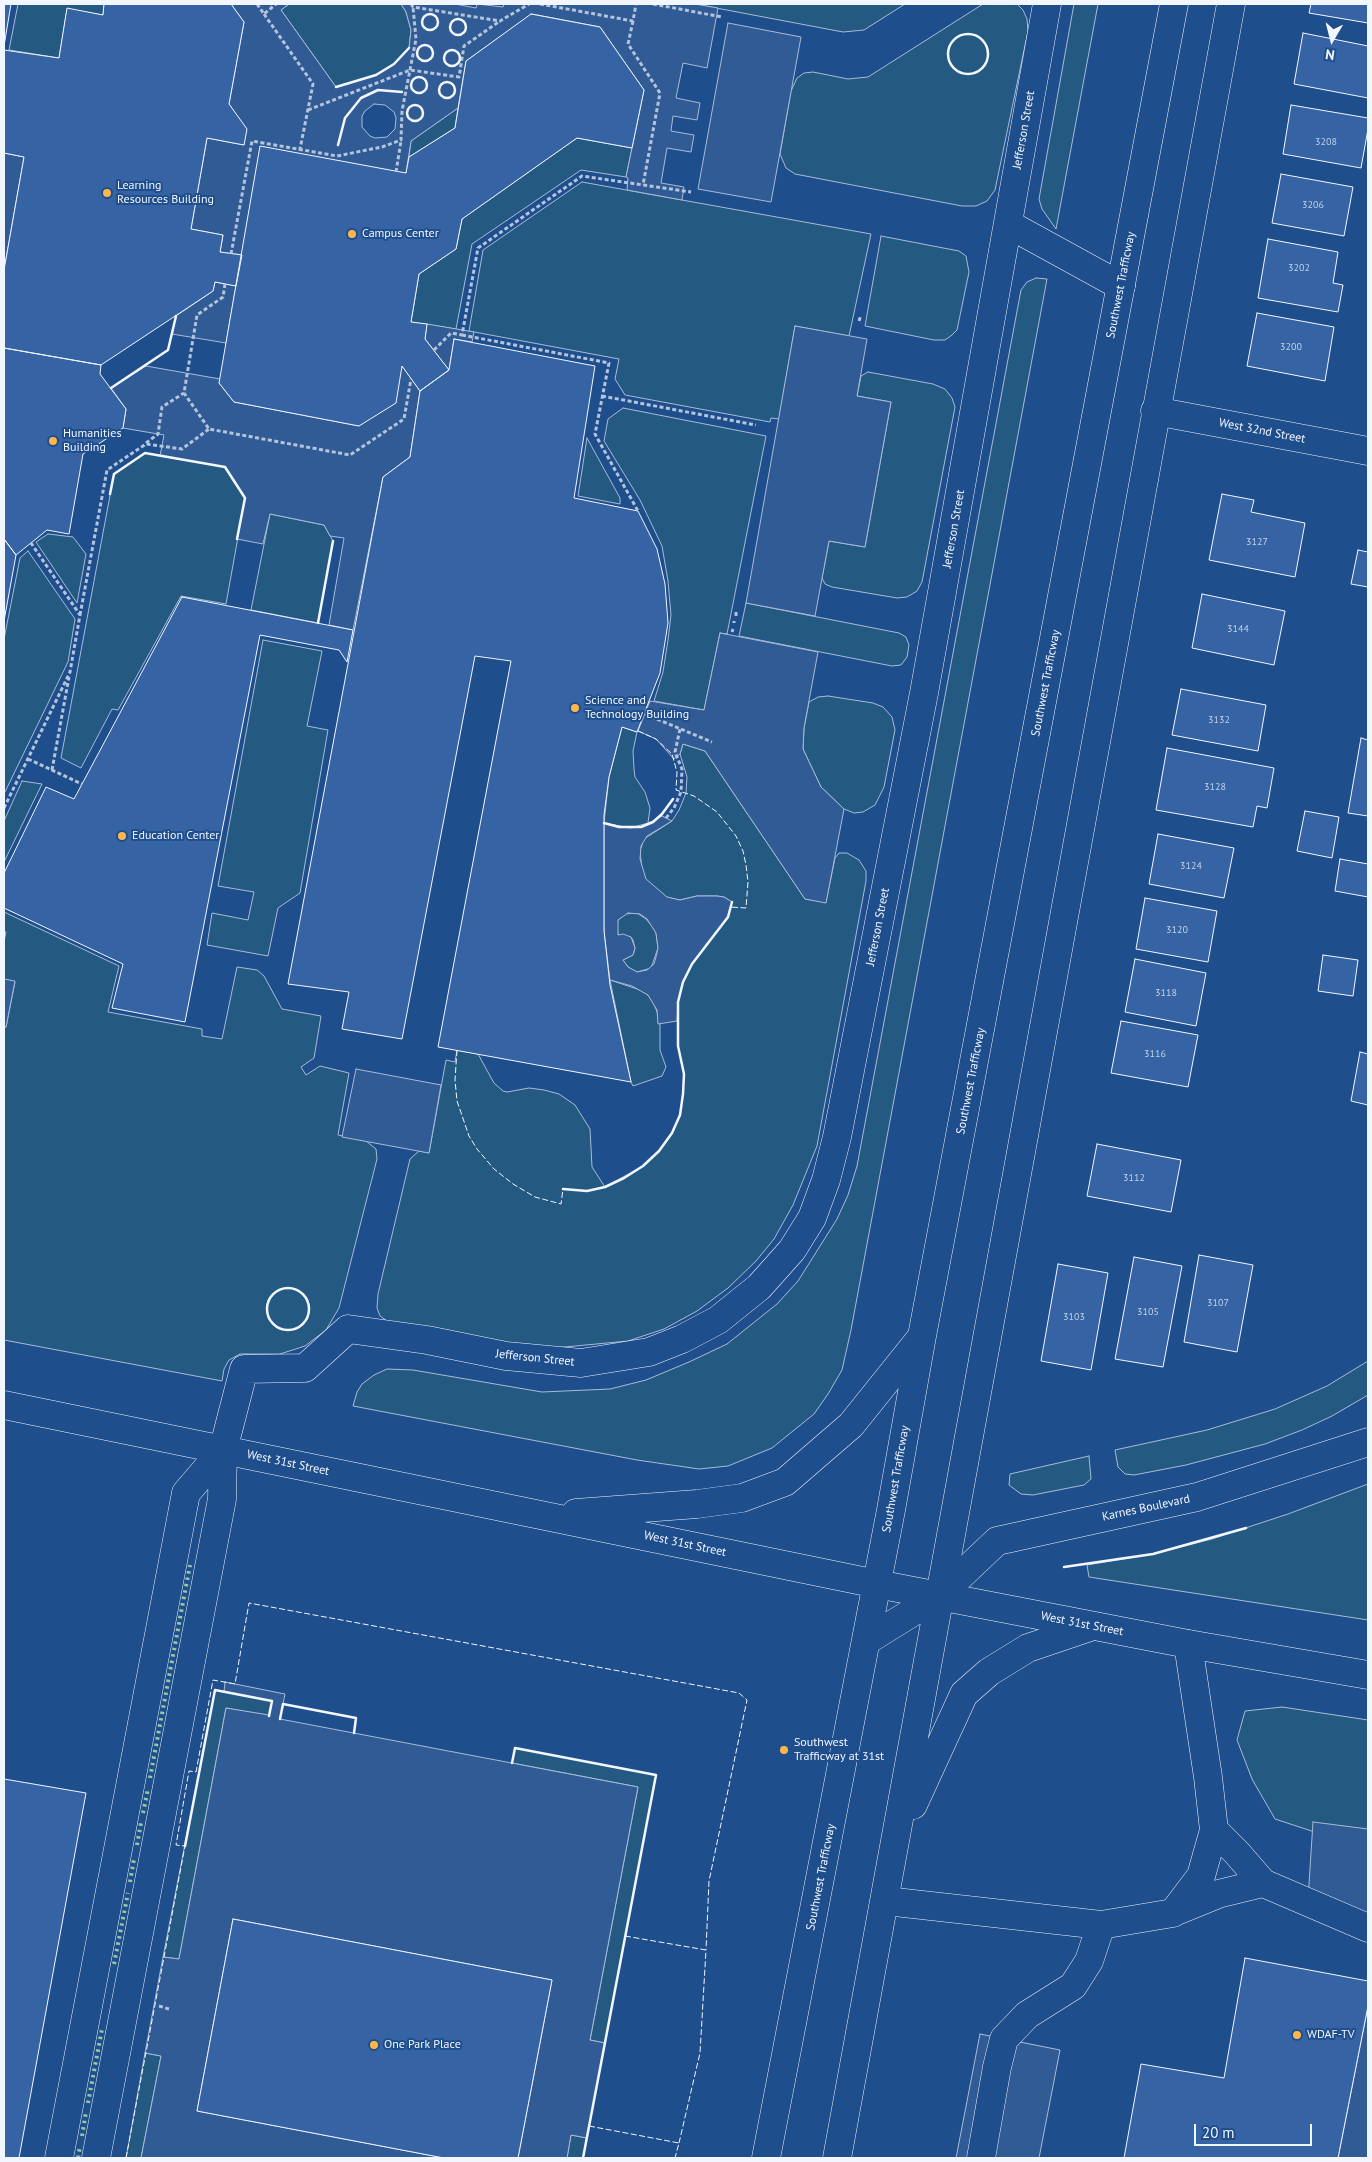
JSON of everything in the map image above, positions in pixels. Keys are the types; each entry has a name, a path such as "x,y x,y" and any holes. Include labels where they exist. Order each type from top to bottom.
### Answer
{"main road":[{"name":"Jefferson Street","path":"223,1450 244,1369 306,1368 348,1329 427,1340 506,1356 580,1363 649,1352 682,1339 718,1320 759,1287 792,1250 812,1218 826,1180 837,1137 925,686 1047,4"},
{"name":"Southwest Trafficway","path":"766,2158 877,1584 922,1336 1174,4"},
{"path":"837,2158 886,1902 1155,411 1231,4"},
{"path":"1008,224 1121,286"},
{"name":"West 32nd Street","path":"1155,411 1368,451"},
{"path":"543,1515 697,1504 742,1498 785,1482 851,1425 922,1336"},
{"name":"West 31st Street","path":"4,1405 877,1584 1188,1644 1368,1675"},
{"name":"Karnes Boulevard","path":"866,1641 940,1595 997,1541 1198,1497 1368,1442"},
{"path":"59,2158 186,1493 223,1450"},
{"path":"96,2158 222,1499 223,1450"},
{"path":"896,1840 964,1694 990,1672 1028,1648 1094,1626"},
{"path":"1173,1913 1202,1876 1214,1830 1188,1644"},
{"path":"1214,1830 1263,1883 1368,1928"},
{"path":"886,1902 1101,1924 1173,1913 1218,1894 1263,1883"},
{"path":"981,2158 997,2067 1004,2039 1027,2015 1074,1986 1089,1961 1101,1924"}],"path":[{"path":"257,4 313,84 300,152"},
{"path":"264,14 276,4"},
{"path":"308,110 410,70 459,77 464,46 529,4"},
{"path":"540,4 633,21"},
{"path":"636,4 628,44 660,93 643,185"},
{"path":"653,4 722,16"},
{"path":"396,172 401,140 402,111 416,39 412,5 500,22"},
{"path":"231,254 252,141 300,152 337,156 382,147 401,140"},
{"path":"462,335 478,248 582,176 691,192"},
{"path":"225,284 223,297 197,315 184,393 209,429 350,455 404,419 411,379"},
{"path":"859,321 861,315"},
{"path":"434,350 451,333 609,363 595,434 638,511"},
{"path":"52,770 107,470 158,434 162,407 184,393"},
{"path":"602,396 756,425"},
{"path":"146,444 182,449 209,429"},
{"path":"31,543 80,615"},
{"path":"736,611 736,616"},
{"path":"4,808 70,672"},
{"path":"645,714 712,742"},
{"path":"666,818 674,808 681,792 682,770 675,752 680,729"},
{"path":"28,759 82,784"}],"shaded area":[{"path":"18,4 104,4 103,15 67,9 59,58 9,50"},
{"path":"231,4 289,4 281,10 336,87 376,75 394,64 409,48 411,30 406,12 401,4 455,4 476,8 477,4 503,7 504,4 695,4 718,8 707,68 683,63 676,98 700,103 697,120 673,116 671,131 694,135 691,152 667,148 661,183 684,187 682,200 627,190 628,178 626,177 644,90 600,27 532,14 466,61 458,108 411,141 406,173 242,255 220,252 223,235 191,229 207,138 244,145 246,129 229,104 244,22","holes":["374,104 385,105 394,112 396,118 395,129 387,137 375,138 370,136 362,127 362,116"]},
{"path":"289,4 401,4 406,12 411,30 409,48 394,64 376,75 336,87 281,10"},
{"path":"695,4 905,4 864,30 843,32"},
{"path":"983,4 1017,4 1023,10 1027,19 1028,31 995,190 987,201 976,206 962,206 795,174 786,168 780,154 791,91 797,78 804,73 813,72 848,79 868,77"},
{"path":"1074,4 1098,4 1056,229 1042,209 1039,199"},
{"path":"728,23 801,37 771,202 698,189"},
{"path":"458,108 455,128 409,157 411,141"},
{"path":"577,138 632,148 626,177 581,170 472,244 456,329 411,322 419,274 456,249 462,219"},
{"path":"4,153 24,157 4,270"},
{"path":"582,182 871,234 849,336 795,326 779,419 771,418 770,422 625,395 615,379 619,359 469,331 483,250"},
{"path":"881,236 959,251 966,256 969,272 957,330 945,340 934,340 865,326"},
{"path":"1036,278 1047,279 851,1330 842,1370 828,1394 814,1414 772,1448 728,1466 699,1469 637,1460 353,1406 357,1392 362,1384 374,1375 387,1369 413,1370 542,1392 610,1389 646,1380 727,1344 777,1304 798,1281 837,1219 848,1195 857,1166 1021,290 1027,282"},
{"path":"215,282 236,286 226,343 172,334 176,316 213,291"},
{"path":"427,324 474,332 472,342 454,339 449,370 425,339"},
{"path":"795,326 867,339 857,396 891,402 865,547 829,541 815,616 746,603"},
{"path":"146,366 220,379 219,383 234,402 359,426 402,366 420,391 410,457 383,477 353,630 329,625 344,538 330,536 324,525 270,514 263,544 237,539 245,498 225,467 160,456 164,435 123,428 126,409 111,388"},
{"path":"868,372 933,384 945,389 952,398 955,407 922,582 917,591 907,597 897,598 832,587 825,584 822,578 829,541 865,547 891,402 857,396 861,376"},
{"path":"623,408 766,436 727,634 720,633 704,710 654,701 663,672 671,615 668,581 662,546 640,500 604,441 608,419"},
{"path":"587,438 620,498 620,504 578,496"},
{"path":"145,453 225,467 245,498 226,604 181,596 118,710 112,709 81,768 61,758 114,474"},
{"path":"270,514 324,525 333,541 318,623 251,610"},
{"path":"48,534 73,537 86,554 77,603 36,542"},
{"path":"28,551 75,619 68,662 4,794 4,639 20,558"},
{"path":"746,603 899,633 906,637 909,645 907,657 901,665 892,666 739,636"},
{"path":"720,633 818,652 804,728 803,749 821,787 844,809 826,903 805,899 705,751 683,744 680,754 674,759 656,739 638,731 650,701 704,710"},
{"path":"263,640 322,651 307,726 328,730 300,893 278,908 268,956 207,945 212,913 248,920 254,892 218,886"},
{"path":"828,696 873,703 883,707 892,717 895,730 884,787 875,805 863,812 854,813 844,809 821,787 803,749 804,728 809,702 818,697"},
{"path":"622,727 637,732 633,751 635,777 645,792 650,808 648,823 630,828 604,823 609,777"},
{"path":"683,744 705,751 805,899 826,902 835,858 839,853 847,853 859,860 866,871 866,881 817,1146 793,1205 774,1239 756,1261 728,1288 697,1311 664,1329 628,1341 554,1348 508,1343 387,1321 380,1316 377,1308 378,1294 410,1159 419,1151 429,1153 446,1060 455,1062 457,1050 478,1054 494,1083 503,1091 529,1088 544,1090 559,1094 575,1105 590,1129 592,1167 605,1187 643,1166 659,1151 672,1133 680,1115 683,1094 684,1074 678,1046 678,1002 683,982 692,964 728,917 732,902 724,897 717,896 697,896 680,900 666,897 645,879 640,851 644,839 672,821 686,793 687,777 680,754"},
{"path":"22,781 42,784 4,862 4,821"},
{"path":"662,816 672,821 647,836 641,846 640,859 646,879 667,897 680,900 697,896 717,896 724,897 732,902 728,917 692,964 683,982 678,1002 677,1021 658,1024 657,1010 648,995 632,986 610,980 604,931 604,823 630,828 641,827","holes":["628,913 640,914 647,919 656,933 658,948 654,964 647,970 637,972 628,967 623,960 633,955 635,948 631,937 623,934 618,935 618,920"]},
{"path":"4,912 119,966 108,1012 202,1029 202,1036 222,1039 237,967 257,970 264,976 282,1009 321,1016 314,1058 301,1067 306,1075 320,1066 349,1073 338,1135 366,1141 376,1149 377,1159 339,1308 326,1330 305,1346 280,1354 240,1354 229,1360 224,1369 222,1381 4,1340 4,1027 6,1027 15,982 4,979 4,942 6,932 4,931"},
{"path":"637,913 652,926 656,933 658,948 651,968 637,972 628,967 623,960 633,955 635,948 633,940 631,937 618,935 617,924 618,920 625,914"},
{"path":"4,979 15,981 6,1027 4,1027"},
{"path":"610,980 640,990 648,995 654,1004 659,1017 658,1023 660,1023 660,1050 666,1067 662,1076 633,1086"},
{"path":"356,1069 441,1085 429,1153 342,1137"},
{"path":"1368,1361 1368,1395 1332,1416 1302,1430 1265,1444 1186,1465 1134,1475 1125,1474 1118,1467 1115,1450 1207,1430 1275,1409 1327,1386"},
{"path":"1089,1456 1091,1479 1084,1485 1033,1495 1021,1494 1009,1485 1010,1474"},
{"path":"1368,1484 1368,1620 1089,1577 1087,1565 1153,1554 1212,1539 1288,1514"},
{"path":"225,1682 285,1694 280,1719 638,1787 590,2040 605,2043 587,2138 571,2135 567,2158 518,2158 552,1980 233,1919 197,2111 444,2158 141,2158 161,2056 145,2053 163,1957 179,1959 226,1708 269,1715 272,1701 224,1692"},
{"path":"215,1690 272,1701 269,1716 226,1708 179,1959 163,1957"},
{"path":"1282,1707 1368,1720 1368,1846 1336,1839 1275,1819 1252,1779 1237,1740 1245,1711"},
{"path":"515,1748 656,1775 605,2043 590,2040 638,1787 512,1763"},
{"path":"1313,1822 1368,1829 1368,1938 1307,1915"},
{"path":"1368,2006 1368,2158 1338,2158"},
{"path":"980,2034 1060,2050 1039,2158 956,2158"},
{"path":"145,2053 161,2056 141,2158 126,2158"},
{"path":"571,2135 587,2138 583,2158 567,2158"}],"building":[{"path":"4,4 11,4 4,46"},
{"name":"Learning Resources Building","path":"104,4 231,4 244,22 229,104 247,129 244,145 207,138 191,229 223,235 220,252 242,255 236,286 215,282 213,291 101,365 4,348 4,270 24,157 4,153 4,50 59,58 67,8 103,15"},
{"path":"1311,4 1368,4 1368,23 1309,13"},
{"name":"Campus Center","path":"531,14 600,27 644,90 632,148 577,138 462,219 456,249 419,274 411,322 427,324 425,339 449,370 420,391 402,366 396,403 359,426 234,402 219,383 260,146 406,173 409,157 455,128 466,61"},
{"path":"1303,33 1368,46 1368,98 1294,84"},
{"path":"1291,105 1368,118 1368,129 1361,168 1283,154"},
{"path":"1281,174 1353,187 1344,236 1272,223"},
{"path":"1268,239 1338,252 1333,283 1343,285 1338,312 1258,298"},
{"path":"1257,313 1334,327 1325,381 1247,366"},
{"name":"Science and Technology Building","path":"454,339 595,366 574,498 638,511 657,549 665,584 668,623 660,673 637,732 622,727 609,777 604,815 604,931 610,985 631,1082 438,1047 511,661 475,656 402,1039 342,1029 349,992 288,984 383,477 410,457 420,391 449,370"},
{"name":"Humanities Building","path":"4,348 101,365 100,374 126,409 123,428 83,454 69,534 47,530 16,555 4,539"},
{"path":"1222,494 1254,500 1251,512 1305,523 1295,577 1209,560"},
{"path":"4,539 16,555 4,621"},
{"path":"1358,550 1368,552 1368,587 1351,584"},
{"path":"1202,594 1285,611 1274,665 1192,648"},
{"name":"Education Center","path":"182,597 353,630 347,662 339,650 260,635 185,1022 112,1008 123,964 4,908 4,873 46,787 74,799"},
{"path":"1181,689 1266,705 1258,751 1172,735"},
{"path":"1361,738 1368,740 1368,816 1348,813"},
{"path":"1167,748 1274,768 1267,808 1257,806 1253,827 1156,810"},
{"path":"1305,811 1339,817 1332,858 1297,851"},
{"path":"1158,834 1234,848 1224,898 1149,884"},
{"path":"1340,859 1368,864 1368,897 1335,891"},
{"path":"1145,898 1217,911 1208,962 1136,949"},
{"path":"1323,955 1358,960 1353,996 1318,991"},
{"path":"1135,959 1206,973 1196,1026 1125,1012"},
{"path":"1121,1021 1198,1035 1188,1087 1111,1073"},
{"path":"1360,1052 1368,1054 1368,1105 1351,1101"},
{"path":"1097,1144 1181,1160 1171,1212 1087,1196"},
{"path":"1199,1255 1253,1265 1237,1352 1184,1342"},
{"path":"1134,1257 1182,1266 1163,1367 1115,1359"},
{"path":"1058,1264 1108,1273 1091,1370 1041,1361"},
{"path":"4,1779 86,1793 19,2158 4,2158"},
{"name":"One Park Place","path":"233,1919 552,1980 518,2158 444,2158 197,2111"},
{"name":"WDAF-TV","path":"1245,1958 1368,1981 1368,2006 1338,2158 1124,2158 1141,2064 1224,2078"}],"hedge":[{"path":"150,1778 190,1565"},
{"path":"143,1813 148,1789"},
{"path":"137,1845 141,1823"},
{"path":"130,1882 134,1859"},
{"path":"114,1964 128,1893"},
{"path":"88,2103 102,2029"},
{"path":"82,2136 86,2112"},
{"path":"78,2158 80,2146"}],"fence":[{"path":"638,731 656,739 672,754 677,772 676,790 694,796 717,812 736,836 743,851 746,865 748,882 746,908 730,907"},
{"path":"457,1050 455,1080 457,1101 469,1136 477,1149 494,1169 513,1184 535,1197 561,1204 563,1189"},
{"path":"126,2158 185,1846 176,1845 189,1771 196,1772 213,1680 235,1684 249,1603 739,1693 747,1700 709,1881 706,1950"},
{"path":"625,1936 706,1950 700,2053 679,2143"},
{"path":"589,2126 679,2143 675,2158"}],"wall":[{"path":"430,14 438,22 430,30 422,22 430,14"},
{"path":"458,19 464,21 466,27 464,33 458,35 452,33 450,27 452,21 458,19"},
{"path":"972,34 979,37 985,43 988,54 987,62 979,71 972,74 964,74 957,71 949,62 948,50 951,43 960,35 972,34"},
{"path":"425,45 433,53 425,61 417,53 425,45"},
{"path":"336,87 376,75 394,64 409,48"},
{"path":"452,50 460,58 452,66 444,58 452,50"},
{"path":"419,77 427,85 419,93 411,85 419,77"},
{"path":"447,82 455,90 447,98 439,90 447,82"},
{"path":"338,145 345,118 361,98 378,90 402,92"},
{"path":"415,105 423,113 415,121 407,113 415,105"},
{"path":"111,388 168,350 176,316"},
{"path":"110,494 114,474 145,453 225,467 245,498 237,539"},
{"path":"318,623 333,541"},
{"path":"604,823 619,827 641,827 653,822 662,814 673,799"},
{"path":"563,1189 587,1191 605,1187 624,1178 643,1166 659,1151 672,1133 680,1115 683,1094 684,1074 678,1046 678,1002 683,982 692,964 728,917 732,902"},
{"path":"292,1288 300,1291 306,1297 309,1309 306,1321 300,1327 284,1330 276,1327 270,1321 267,1305 270,1297 276,1291 292,1288"},
{"path":"1064,1567 1153,1554 1246,1528"},
{"path":"185,1846 215,1690 272,1701 269,1716"},
{"path":"280,1719 283,1704 356,1718 354,1733"},
{"path":"512,1763 515,1748 656,1775 583,2158"}],"place":[{"name":"Learning Resources Building","path":"107,193"},
{"name":"Campus Center","path":"352,234"},
{"name":"Humanities Building","path":"53,441"},
{"name":"Science and Technology Building","path":"575,708"},
{"name":"Education Center","path":"122,836"},
{"name":"Southwest Trafficway at 31st","path":"784,1750"},
{"name":"WDAF-TV","path":"1297,2035"},
{"name":"One Park Place","path":"374,2045"}]}
